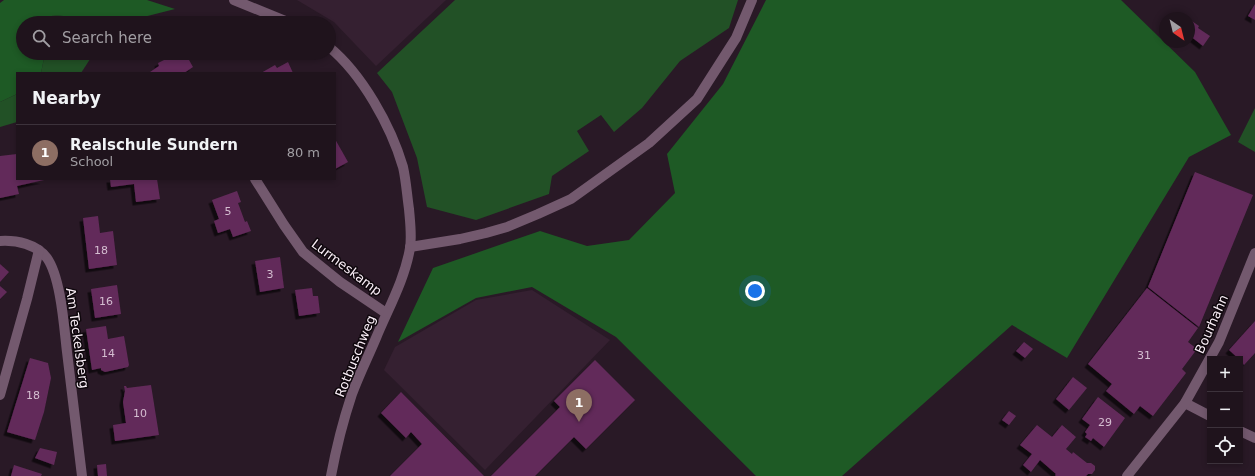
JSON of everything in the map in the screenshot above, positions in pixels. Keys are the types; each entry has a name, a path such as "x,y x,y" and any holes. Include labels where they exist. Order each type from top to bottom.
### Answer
{"street":[{"path":"234,0 273,16"},
{"path":"410,247 486,233 507,227 538,214 571,199 650,144 698,99 736,38 752,0"},
{"name":"Rotbuschweg","path":"331,476 346,414 353,393 404,271 410,247 410,220 407,189 398,151 378,108 351,69 336,53"},
{"name":"Lurmeskamp","path":"256,180 303,252 340,282 386,313"},
{"path":"0,241 13,241 32,246 39,250 27,299 0,394"},
{"name":"Am Teckelsberg","path":"39,250 52,266 58,286 67,346 82,476"},
{"name":"Bourhahn","path":"1126,476 1185,403 1219,342 1255,253"},
{"path":"1185,403 1207,414"},
{"path":"1243,432 1255,438"}],"shaded area":[{"path":"297,0 446,0 376,66 336,24 336,16 324,16"},
{"path":"532,290 610,340 485,470 384,370 395,347 476,300"}],"green space":[{"path":"4,0 147,0 175,9 148,16 16,16 16,60 44,60 41,72 16,72 16,94 0,102 0,3"},
{"path":"455,0 738,0 729,28 680,61 642,108 614,132 601,115 577,131 589,151 552,176 549,194 476,220 427,207 417,158 392,92 377,73"},
{"path":"766,0 1121,0 1159,37 1159,48 1170,48 1195,72 1231,135 1189,157 1067,358 1012,325 842,476 756,476 616,337 532,287 476,298 398,342 433,268 540,231 587,246 629,240 675,193 667,154 723,84"},
{"path":"44,60 89,60 82,72 41,72"},
{"path":"16,94 16,122 0,127 0,102"},
{"path":"1255,108 1255,152 1238,142"}],"building":[{"path":"1255,4 1255,20 1248,16"},
{"path":"1195,23 1199,26 1198,28 1210,36 1203,46 1195,40"},
{"path":"164,60 189,60 193,67 186,72 150,72 159,66 158,63"},
{"path":"288,62 293,72 263,72 275,65 277,68"},
{"path":"336,141 348,162 336,168"},
{"path":"16,154 16,180 44,180 17,186 19,194 0,198 0,156"},
{"path":"1195,172 1253,195 1199,327 1148,287"},
{"path":"110,180 157,180 160,199 136,202 134,184 111,187"},
{"path":"237,191 241,202 238,203 245,222 247,221 251,231 233,237 230,229 218,233 214,221 219,219 212,200"},
{"path":"98,216 100,233 113,231 117,265 89,269 83,218"},
{"path":"280,257 284,288 260,292 255,261"},
{"path":"0,264 9,272 0,282"},
{"path":"117,285 121,314 95,318 91,289"},
{"path":"0,286 7,292 0,299"},
{"path":"312,288 313,296 318,296 320,313 299,316 295,290"},
{"path":"1147,288 1198,328 1188,342 1197,349 1182,369 1186,373 1153,416 1140,406 1134,414 1106,391 1112,384 1088,364"},
{"path":"1255,321 1255,353 1244,365 1243,356 1236,356 1229,350"},
{"path":"106,326 108,339 124,336 129,365 128,367 105,372 101,370 101,368 92,370 86,329"},
{"path":"1024,342 1033,349 1025,358 1016,351"},
{"path":"30,358 48,363 51,378 44,412 35,440 7,432"},
{"path":"595,360 635,400 586,449 574,437 535,476 491,476 560,407 554,401"},
{"path":"1073,377 1087,388 1069,410 1056,399"},
{"path":"151,385 159,435 115,441 113,425 126,423 123,402 125,391 124,386 127,388"},
{"path":"401,392 484,476 390,476 422,444 411,432 406,438 381,413"},
{"path":"1098,397 1125,418 1104,447 1093,438 1091,441 1085,437 1087,434 1085,432 1090,425 1082,419"},
{"path":"1009,411 1016,416 1009,425 1002,420"},
{"path":"1037,425 1052,437 1062,425 1076,437 1066,449 1072,454 1073,452 1087,463 1091,463 1095,466 1095,470 1092,474 1088,474 1086,476 1056,476 1056,474 1040,460 1031,472 1023,465 1032,454 1020,445"},
{"path":"40,448 57,452 54,465 35,458"},
{"path":"106,464 107,476 98,476 97,465"},
{"path":"14,465 42,474 41,476 11,476"}],"place":[{"name":"Realschule Sundern","path":"579,422"}]}
